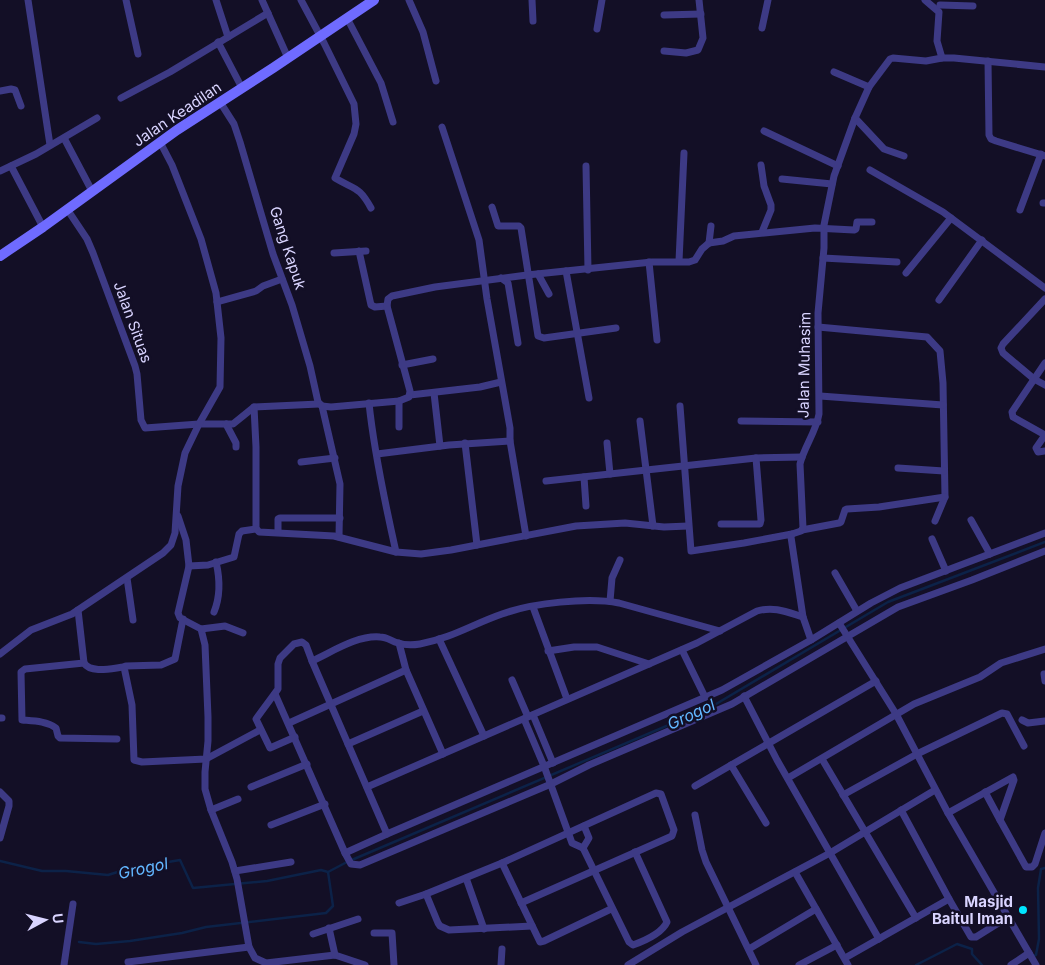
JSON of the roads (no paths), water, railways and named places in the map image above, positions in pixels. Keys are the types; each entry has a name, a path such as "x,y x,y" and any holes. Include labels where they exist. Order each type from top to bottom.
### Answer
{"main road":[{"name":"Jalan Keadilan","path":"0,256 43,227 70,213 92,191 160,142 225,109 242,88 374,0"}],"street":[{"path":"28,0 50,145"},
{"path":"126,0 138,54"},
{"path":"217,0 228,37"},
{"path":"262,0 288,58"},
{"path":"301,0 349,91 356,114 354,134 335,178 364,194 371,208"},
{"path":"409,0 423,32 436,80"},
{"path":"532,0 533,21"},
{"path":"597,29 602,0"},
{"path":"664,51 686,53 698,50 703,38 699,0"},
{"path":"762,28 768,0"},
{"path":"925,0 940,6 973,6"},
{"path":"940,6 938,41 942,58 1045,67"},
{"path":"121,98 170,72 268,13"},
{"path":"664,14 701,14"},
{"path":"347,18 381,82 393,122"},
{"path":"218,42 242,88"},
{"name":"Jalan Muhasim","path":"802,530 800,472 802,457 818,422 820,396 819,290 824,228 832,184 855,118 869,87 887,61 893,58 926,61 942,58"},
{"path":"988,61 989,135 996,141 1043,155 1020,210"},
{"path":"834,72 869,87"},
{"path":"0,91 15,90 20,106"},
{"name":"Gang Kapuk","path":"225,109 240,142 273,254 292,304 321,405 340,484 339,537"},
{"path":"0,171 64,138 97,118"},
{"path":"855,118 884,149 904,156"},
{"path":"442,127 479,240 526,536"},
{"path":"764,131 838,166"},
{"path":"64,138 92,191"},
{"path":"0,654 38,626 67,617 163,553 172,545 175,533 178,486 189,442 220,387 221,338 217,302 201,239 172,165 160,142"},
{"path":"679,261 684,153"},
{"path":"761,165 764,186 771,204 762,232"},
{"path":"11,166 43,227"},
{"path":"586,166 588,270"},
{"path":"870,170 935,207 1045,288"},
{"path":"782,179 832,184"},
{"path":"492,207 498,226 519,226 521,228 538,336 544,338 616,328"},
{"name":"Jalan Situas","path":"70,213 80,228 98,266 135,366 142,426 148,428 199,424"},
{"path":"906,273 951,218"},
{"path":"708,243 723,241 739,235 762,232 824,228 854,230 856,229 857,222 872,222"},
{"path":"410,396 387,306 388,299 396,294 527,275 649,262 689,262 695,260 708,243 711,226"},
{"path":"939,300 982,240"},
{"path":"334,253 363,251 372,305 375,307 387,306"},
{"path":"823,258 897,262"},
{"path":"649,262 658,340"},
{"path":"566,271 589,398"},
{"path":"538,274 549,294"},
{"path":"501,278 508,283 518,343"},
{"path":"217,302 256,291 263,286 282,279"},
{"path":"1045,299 1002,344 1001,348 1003,353 1034,379 1045,385"},
{"path":"818,327 927,337 940,351 945,497 935,521"},
{"path":"402,365 433,359"},
{"path":"1045,363 1012,414 1013,417 1045,435 1036,448 1037,451 1045,451"},
{"path":"199,424 236,423 254,407 321,405 331,407 407,399 410,396 480,387 501,382"},
{"path":"434,393 440,446"},
{"path":"820,396 943,405"},
{"path":"399,400 399,427"},
{"path":"369,403 372,433 396,552"},
{"path":"680,406 691,551 792,534 802,530 839,523 841,522 844,510 847,509 879,507 945,497"},
{"path":"254,407 256,529"},
{"path":"741,421 818,422"},
{"path":"640,422 653,526"},
{"path":"226,424 236,443 236,447"},
{"path":"377,454 465,443 510,441"},
{"path":"465,443 477,545"},
{"path":"608,443 610,474"},
{"path":"546,481 756,458 802,457"},
{"path":"301,462 335,458"},
{"path":"721,524 760,524 756,458"},
{"path":"898,468 944,471"},
{"path":"584,477 586,506"},
{"path":"177,513 186,540 189,566 178,611 179,616 201,629 225,626 243,633"},
{"path":"278,532 278,519 280,518 340,518"},
{"path":"970,520 990,554"},
{"path":"189,566 205,565 234,557 239,534 242,531 256,529 261,532 339,537 396,552 421,554 590,525 625,523 653,526 688,526"},
{"path":"345,853 545,768 738,682 840,625 857,611 900,588 1045,533"},
{"path":"792,534 803,617 811,640"},
{"path":"932,539 946,571"},
{"path":"276,694 345,853 352,865 360,865 720,709 898,607 1045,551"},
{"path":"610,601 612,578 620,560"},
{"path":"214,612 220,588 216,562"},
{"path":"836,573 857,611"},
{"path":"126,578 133,620"},
{"path":"312,661 368,638 385,637 399,643 418,644 456,634 502,614 533,606 583,601 610,601 720,631"},
{"path":"533,606 566,699"},
{"path":"367,787 682,650 747,615 765,609 780,609 803,617"},
{"path":"78,610 84,663 88,668 92,669 161,664 175,659 183,619"},
{"path":"840,625 896,714 935,790 1036,965"},
{"path":"201,629 204,645 208,717 204,782 211,810 235,871 249,947 253,956 259,961 272,963 292,963 335,955"},
{"path":"439,639 484,736"},
{"path":"296,737 270,748 260,730 257,718 276,694 279,685 279,660 288,649 302,642 306,646 387,834"},
{"path":"399,643 406,670 443,754"},
{"path":"548,650 597,647 649,664"},
{"path":"788,778 914,704 980,677 1001,663 1045,649"},
{"path":"682,650 705,697"},
{"path":"84,663 25,669 21,672 22,720 52,725 56,728 60,738 117,739"},
{"path":"124,667 132,705 134,760 142,762 206,759 260,730"},
{"path":"289,723 406,670"},
{"path":"512,680 528,717 573,844 583,848 611,909 629,942 633,945 650,937 667,925 667,919 635,852"},
{"path":"695,786 876,681"},
{"path":"744,696 768,744 878,939"},
{"path":"348,744 423,711"},
{"path":"844,795 917,754 1004,712 1007,714 1024,746"},
{"path":"528,717 553,763"},
{"path":"1022,720 1028,723 1045,721"},
{"path":"822,759 916,918"},
{"path":"251,787 307,764"},
{"path":"731,764 766,822"},
{"path":"948,813 1010,777 1014,778 1000,820"},
{"path":"628,965 682,932 830,853 935,790"},
{"path":"0,792 9,801 9,806 0,838"},
{"path":"985,792 1026,867 1035,864 1045,833"},
{"path":"399,903 502,863 660,793 674,834 521,904"},
{"path":"211,810 238,799"},
{"path":"271,825 325,804"},
{"path":"900,810 971,937 1008,917"},
{"path":"695,815 702,850 728,909 756,965"},
{"path":"583,848 588,838 584,826"},
{"path":"235,871 292,862"},
{"path":"502,863 539,940 544,941 611,909"},
{"path":"795,872 847,962 878,939 949,899"},
{"path":"466,878 484,929"},
{"path":"426,894 438,923 444,928 454,931 532,926"},
{"path":"64,965 74,904"},
{"path":"749,950 816,909"},
{"path":"314,934 358,919"},
{"path":"328,928 335,955 344,962 365,965"},
{"path":"374,933 392,933 394,965"},
{"path":"799,965 837,945"},
{"path":"128,962 249,947"},
{"path":"501,965 502,949"},
{"path":"1011,965 1029,954"},
{"path":"252,965 259,961"}],"waterway":[{"name":"Grogol","path":"79,942 96,944 130,941 182,933 206,927 326,913 333,906 328,872 347,862 711,707 888,602 1045,542"},
{"name":"Grogol","path":"0,861 42,871 108,875 127,869 180,860 193,888 267,881 321,870 328,872"},
{"name":"Grogol","path":"1033,956 1036,955 1039,939 1038,888 1041,869 1045,868"},
{"name":"Grogol","path":"916,965 957,944 972,949 972,954 982,965"}],"place":[{"name":"Masjid Baitul Iman","path":"1023,910"}]}
